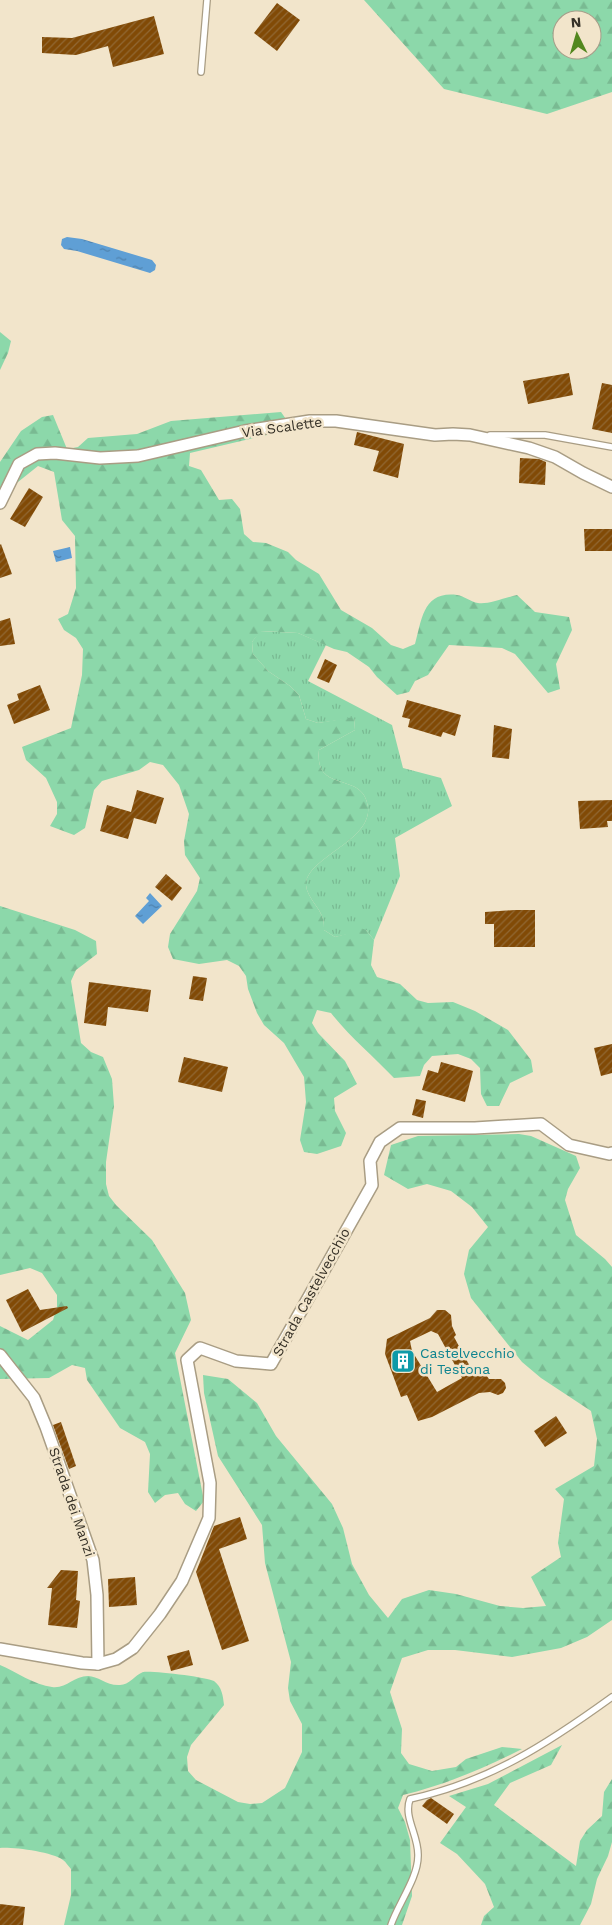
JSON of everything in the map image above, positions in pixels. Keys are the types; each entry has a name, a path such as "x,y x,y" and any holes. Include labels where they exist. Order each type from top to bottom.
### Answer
{"street":[{"name":"Via Scalette","path":"0,503 19,464 28,458 44,453 100,458 138,456 245,431 310,421 336,421 435,435 470,435 529,448 555,457 612,487"},
{"name":"Strada Castelvecchio","path":"0,1649 98,1664 116,1659 133,1648 160,1614 182,1580 209,1518 210,1483 187,1360 200,1348 236,1361 271,1364 372,1185 370,1161 380,1142 400,1128 475,1128 541,1124 569,1145 609,1154 612,1153"},
{"name":"Strada dei Manzi","path":"0,1355 34,1398 92,1560 97,1595 98,1664"}],"lane":[{"path":"201,72 207,0"},
{"path":"470,435 545,435 612,447"},
{"path":"391,1925 415,1870 418,1858 418,1846 406,1808 410,1799 435,1794 484,1776 532,1752 612,1697"}],"green space":[{"path":"364,0 612,0 612,92 547,114 444,89"},
{"path":"0,332 11,341 0,370"},
{"path":"281,412 288,422 280,432 190,453 189,466 201,470 219,500 232,499 240,509 244,534 253,542 266,543 288,552 296,560 319,574 341,610 372,628 391,645 403,649 415,644 422,616 431,602 437,597 446,595 457,595 482,603 517,595 535,612 569,617 572,630 556,664 560,689 548,693 515,654 502,648 449,645 428,675 415,681 409,692 397,695 369,667 347,652 334,649 298,633 261,631 252,642 253,654 268,671 290,686 299,695 306,719 318,723 354,717 355,730 319,750 320,764 324,773 331,778 358,789 365,796 368,807 366,819 360,830 350,840 326,857 309,875 306,885 307,890 324,922 324,930 335,937 346,934 355,926 366,930 374,940 371,965 377,977 400,984 417,1000 428,1003 453,1002 475,1011 508,1030 531,1060 533,1072 510,1083 499,1106 487,1106 481,1094 480,1068 471,1059 458,1054 432,1056 424,1065 420,1076 394,1078 353,1038 331,1013 317,1010 312,1023 318,1033 345,1061 357,1084 334,1098 335,1111 346,1133 341,1146 317,1154 304,1152 300,1140 306,1102 304,1077 284,1043 264,1025 257,1013 248,989 246,976 239,966 227,960 199,964 173,959 168,947 170,934 197,891 200,878 185,855 184,841 189,814 179,785 163,765 150,762 139,770 102,781 94,790 85,828 74,835 50,826 57,814 57,802 46,778 26,760 22,747 71,728 82,675 83,649 76,638 64,630 58,619 68,614 76,588 75,536 62,520 54,472 38,466 18,482 0,489 0,462 21,431 42,417 53,415 67,449 78,447 88,438 137,434 171,421"},
{"path":"260,631 298,633 326,645 308,681 392,725 403,768 441,778 452,806 395,838 400,876 374,940 366,930 335,937 324,930 324,922 306,885 309,875 316,866 350,840 360,830 366,819 368,807 365,796 358,789 331,778 324,773 320,764 319,750 355,730 354,718 318,723 306,719 299,695 290,686 268,671 253,654 252,642"},
{"path":"0,906 75,930 96,941 97,954 76,970 71,981 81,1043 91,1052 103,1057 112,1079 114,1106 106,1162 106,1184 109,1196 152,1240 185,1293 191,1320 175,1353 204,1501 196,1511 185,1504 178,1493 165,1495 155,1503 148,1492 150,1454 145,1442 120,1428 87,1380 85,1368 72,1365 49,1378 0,1379 0,1326 28,1340 53,1320 57,1307 57,1295 42,1273 30,1268 0,1275"},
{"path":"519,1134 531,1136 576,1156 580,1168 568,1189 565,1200 576,1235 612,1267 612,1620 587,1637 561,1648 512,1657 455,1650 428,1650 402,1658 390,1692 402,1729 401,1753 409,1764 432,1771 456,1767 466,1759 502,1747 522,1749 464,1775 403,1795 398,1808 405,1822 410,1840 412,1896 402,1925 64,1925 71,1895 71,1869 58,1857 42,1852 0,1848 0,1665 32,1681 52,1687 62,1686 78,1678 88,1676 111,1684 123,1685 143,1672 167,1673 214,1681 223,1695 224,1705 191,1745 187,1757 188,1771 196,1780 238,1802 262,1803 285,1788 302,1752 302,1724 290,1701 288,1688 291,1662 265,1563 262,1525 218,1456 204,1393 203,1375 228,1379 257,1403 276,1436 332,1504 343,1528 352,1564 369,1595 388,1618 402,1599 429,1590 456,1594 500,1606 523,1608 546,1606 531,1577 561,1557 558,1543 564,1499 555,1489 594,1466 597,1439 591,1411 541,1378 522,1362 471,1298 464,1274 469,1250 488,1227 472,1207 451,1191 427,1184 408,1189 384,1175 391,1145 418,1136"},
{"path":"562,1745 551,1765 510,1783 494,1805 576,1866 580,1841 587,1830 602,1816 604,1792 612,1779 612,1842 608,1856 597,1879 591,1904 580,1925 481,1925 484,1916 494,1907 485,1884 457,1854 440,1843 466,1807 449,1796 488,1784"}],"water":[{"path":"67,237 82,239 152,260 156,265 155,270 150,273 77,251 64,249 61,245 62,239"},
{"path":"70,547 72,558 56,562 53,551"},
{"path":"150,893 162,906 143,924 135,916 149,901 146,898"}],"building":[{"path":"277,3 300,20 277,51 254,33"},
{"path":"154,16 164,54 113,67 108,46 76,55 42,53 42,37 72,38"},
{"path":"569,373 573,395 528,404 523,381"},
{"path":"602,383 612,385 612,433 592,429"},
{"path":"357,432 404,444 398,478 373,471 379,451 354,445"},
{"path":"520,458 539,459 546,462 545,485 519,483"},
{"path":"29,488 43,497 25,527 10,519"},
{"path":"584,529 612,529 612,551 585,551"},
{"path":"0,545 12,574 0,578"},
{"path":"10,618 15,644 0,646 0,621"},
{"path":"325,659 337,665 329,683 317,678"},
{"path":"40,685 50,710 14,724 7,705 19,700 17,694"},
{"path":"407,700 461,715 455,736 443,732 441,737 408,727 410,719 402,717"},
{"path":"494,725 512,729 509,759 492,757"},
{"path":"137,790 164,798 156,824 134,818 128,839 100,831 107,805 131,812"},
{"path":"612,800 612,821 607,821 608,827 580,829 578,801"},
{"path":"166,874 182,888 172,901 155,887"},
{"path":"535,910 535,947 494,947 494,924 485,924 485,912"},
{"path":"193,976 207,978 203,1001 189,999"},
{"path":"89,982 151,990 148,1012 108,1007 106,1026 84,1023"},
{"path":"612,1044 612,1073 601,1076 594,1048"},
{"path":"184,1057 228,1067 222,1092 178,1082"},
{"path":"441,1062 473,1071 465,1102 422,1090 428,1070 438,1073"},
{"path":"416,1099 426,1101 423,1118 412,1115"},
{"path":"28,1289 40,1310 67,1306 68,1308 22,1332 6,1300"},
{"name":"Castelvecchio di Testona","path":"437,1310 445,1310 451,1315 452,1326 456,1335 454,1337 473,1372 481,1368 489,1379 501,1379 505,1383 506,1388 503,1393 498,1395 490,1392 479,1393 432,1417 418,1421 407,1395 401,1397 385,1354 387,1339 430,1318","holes":["431,1331 438,1334 462,1378 437,1392 412,1351 410,1341"]},
{"path":"556,1416 567,1433 545,1447 534,1431"},
{"path":"61,1422 76,1466 69,1469 53,1425"},
{"path":"240,1517 247,1539 219,1549 249,1641 222,1650 196,1572 214,1526"},
{"path":"61,1570 78,1571 76,1600 80,1601 77,1628 48,1625 52,1588 47,1588"},
{"path":"135,1577 137,1605 109,1607 108,1579"},
{"path":"189,1650 193,1665 171,1671 167,1656"},
{"path":"431,1798 454,1814 447,1824 422,1806"},
{"path":"0,1904 25,1907 23,1925 0,1925"}],"place":[{"name":"Castelvecchio di Testona","path":"403,1361"}]}
